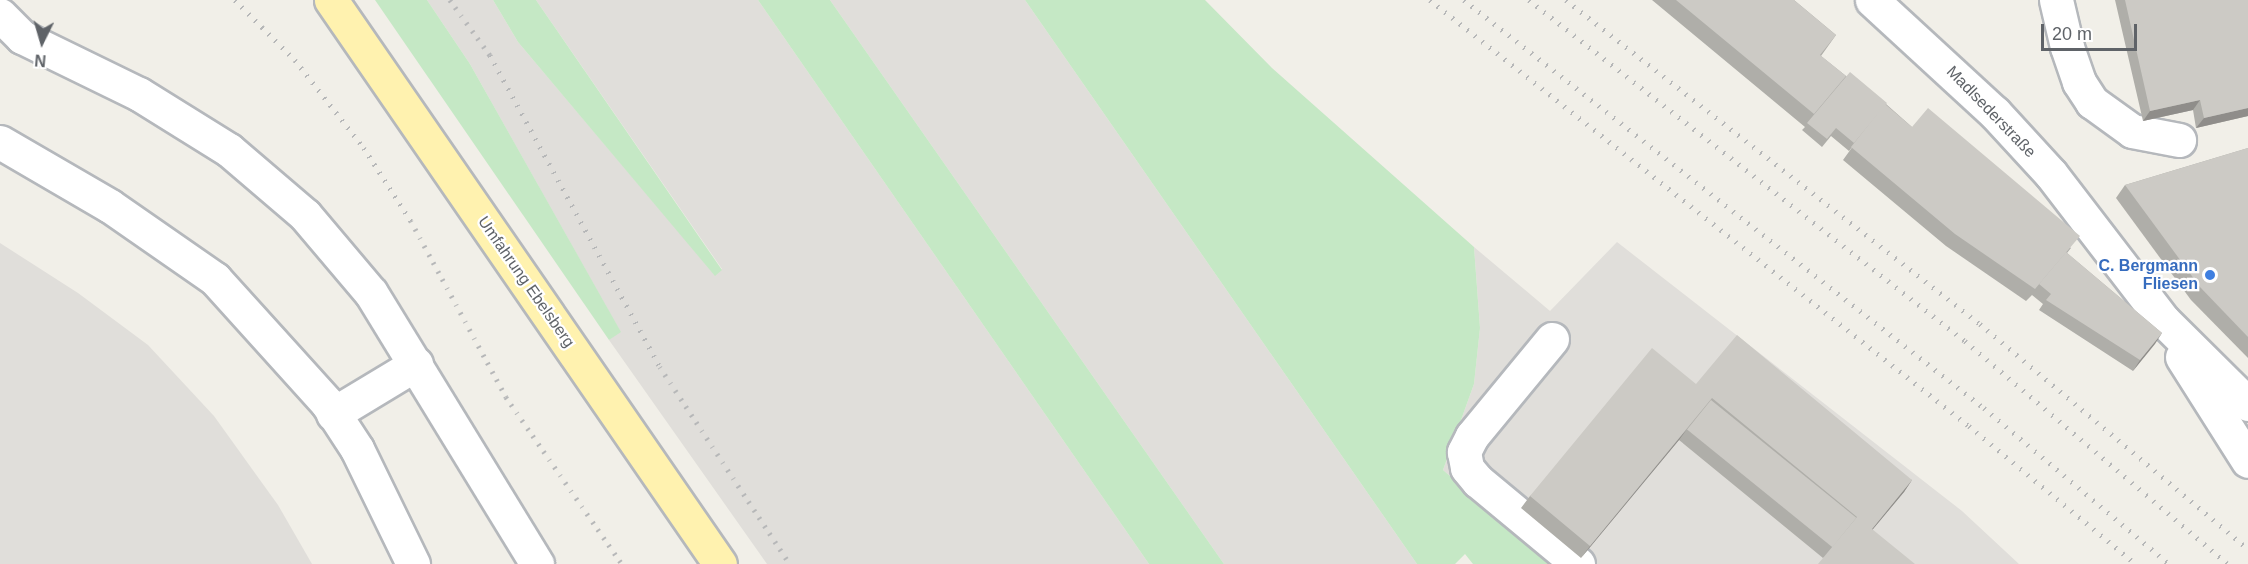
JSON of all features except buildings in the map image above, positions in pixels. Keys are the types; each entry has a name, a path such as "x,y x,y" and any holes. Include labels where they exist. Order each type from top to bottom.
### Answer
{"main road":[{"name":"Umfahrung Ebelsberg","path":"331,0 720,564"}],"street":[{"name":"Madlsederstraße","path":"1872,0 1994,112 2051,174 2164,321"},
{"path":"2056,0 2067,47 2079,82 2092,102 2132,131 2179,140"},
{"path":"0,15 22,37 139,94 229,150 305,215 371,292 537,564"},
{"path":"0,142 110,206 215,279 283,351 333,414 357,449 413,564"},
{"path":"2164,321 2248,404"},
{"path":"2164,321 2194,380 2248,461"},
{"path":"1552,339 1472,436 1464,452 1467,468 1478,481 1578,564"},
{"path":"333,414 416,364"}],"shaded area":[{"path":"427,0 493,0 518,42 715,275 722,269 536,0 758,0 1149,564 767,564 609,340 620,331 470,64"},
{"path":"830,0 1025,0 1417,564 1224,564"},
{"path":"1617,242 1962,511 2019,564 1552,564 1443,470 1474,384 1480,328 1474,247 1550,311"},
{"path":"0,243 78,293 148,345 214,416 278,505 312,564 0,564"}],"green space":[{"path":"375,0 427,0 470,64 621,332 609,340"},
{"path":"493,0 536,0 722,270 715,276 518,42"},
{"path":"758,0 830,0 1224,564 1149,564"},
{"path":"1025,0 1205,0 1272,68 1474,247 1480,328 1474,384 1443,470 1552,564 1473,564 1465,554 1455,564 1417,564"}],"railway":[{"path":"235,0 295,60 364,148 411,221 506,397 622,564"},
{"path":"450,0 490,55 660,367 790,564"},
{"path":"1430,0 1969,426 2136,564"},
{"path":"1464,0 1984,408 2169,564"},
{"path":"1529,0 1965,341 2228,564"},
{"path":"1566,0 1980,324 2248,549"}],"place":[{"name":"C. Bergmann Fliesen","path":"2210,275"}]}
